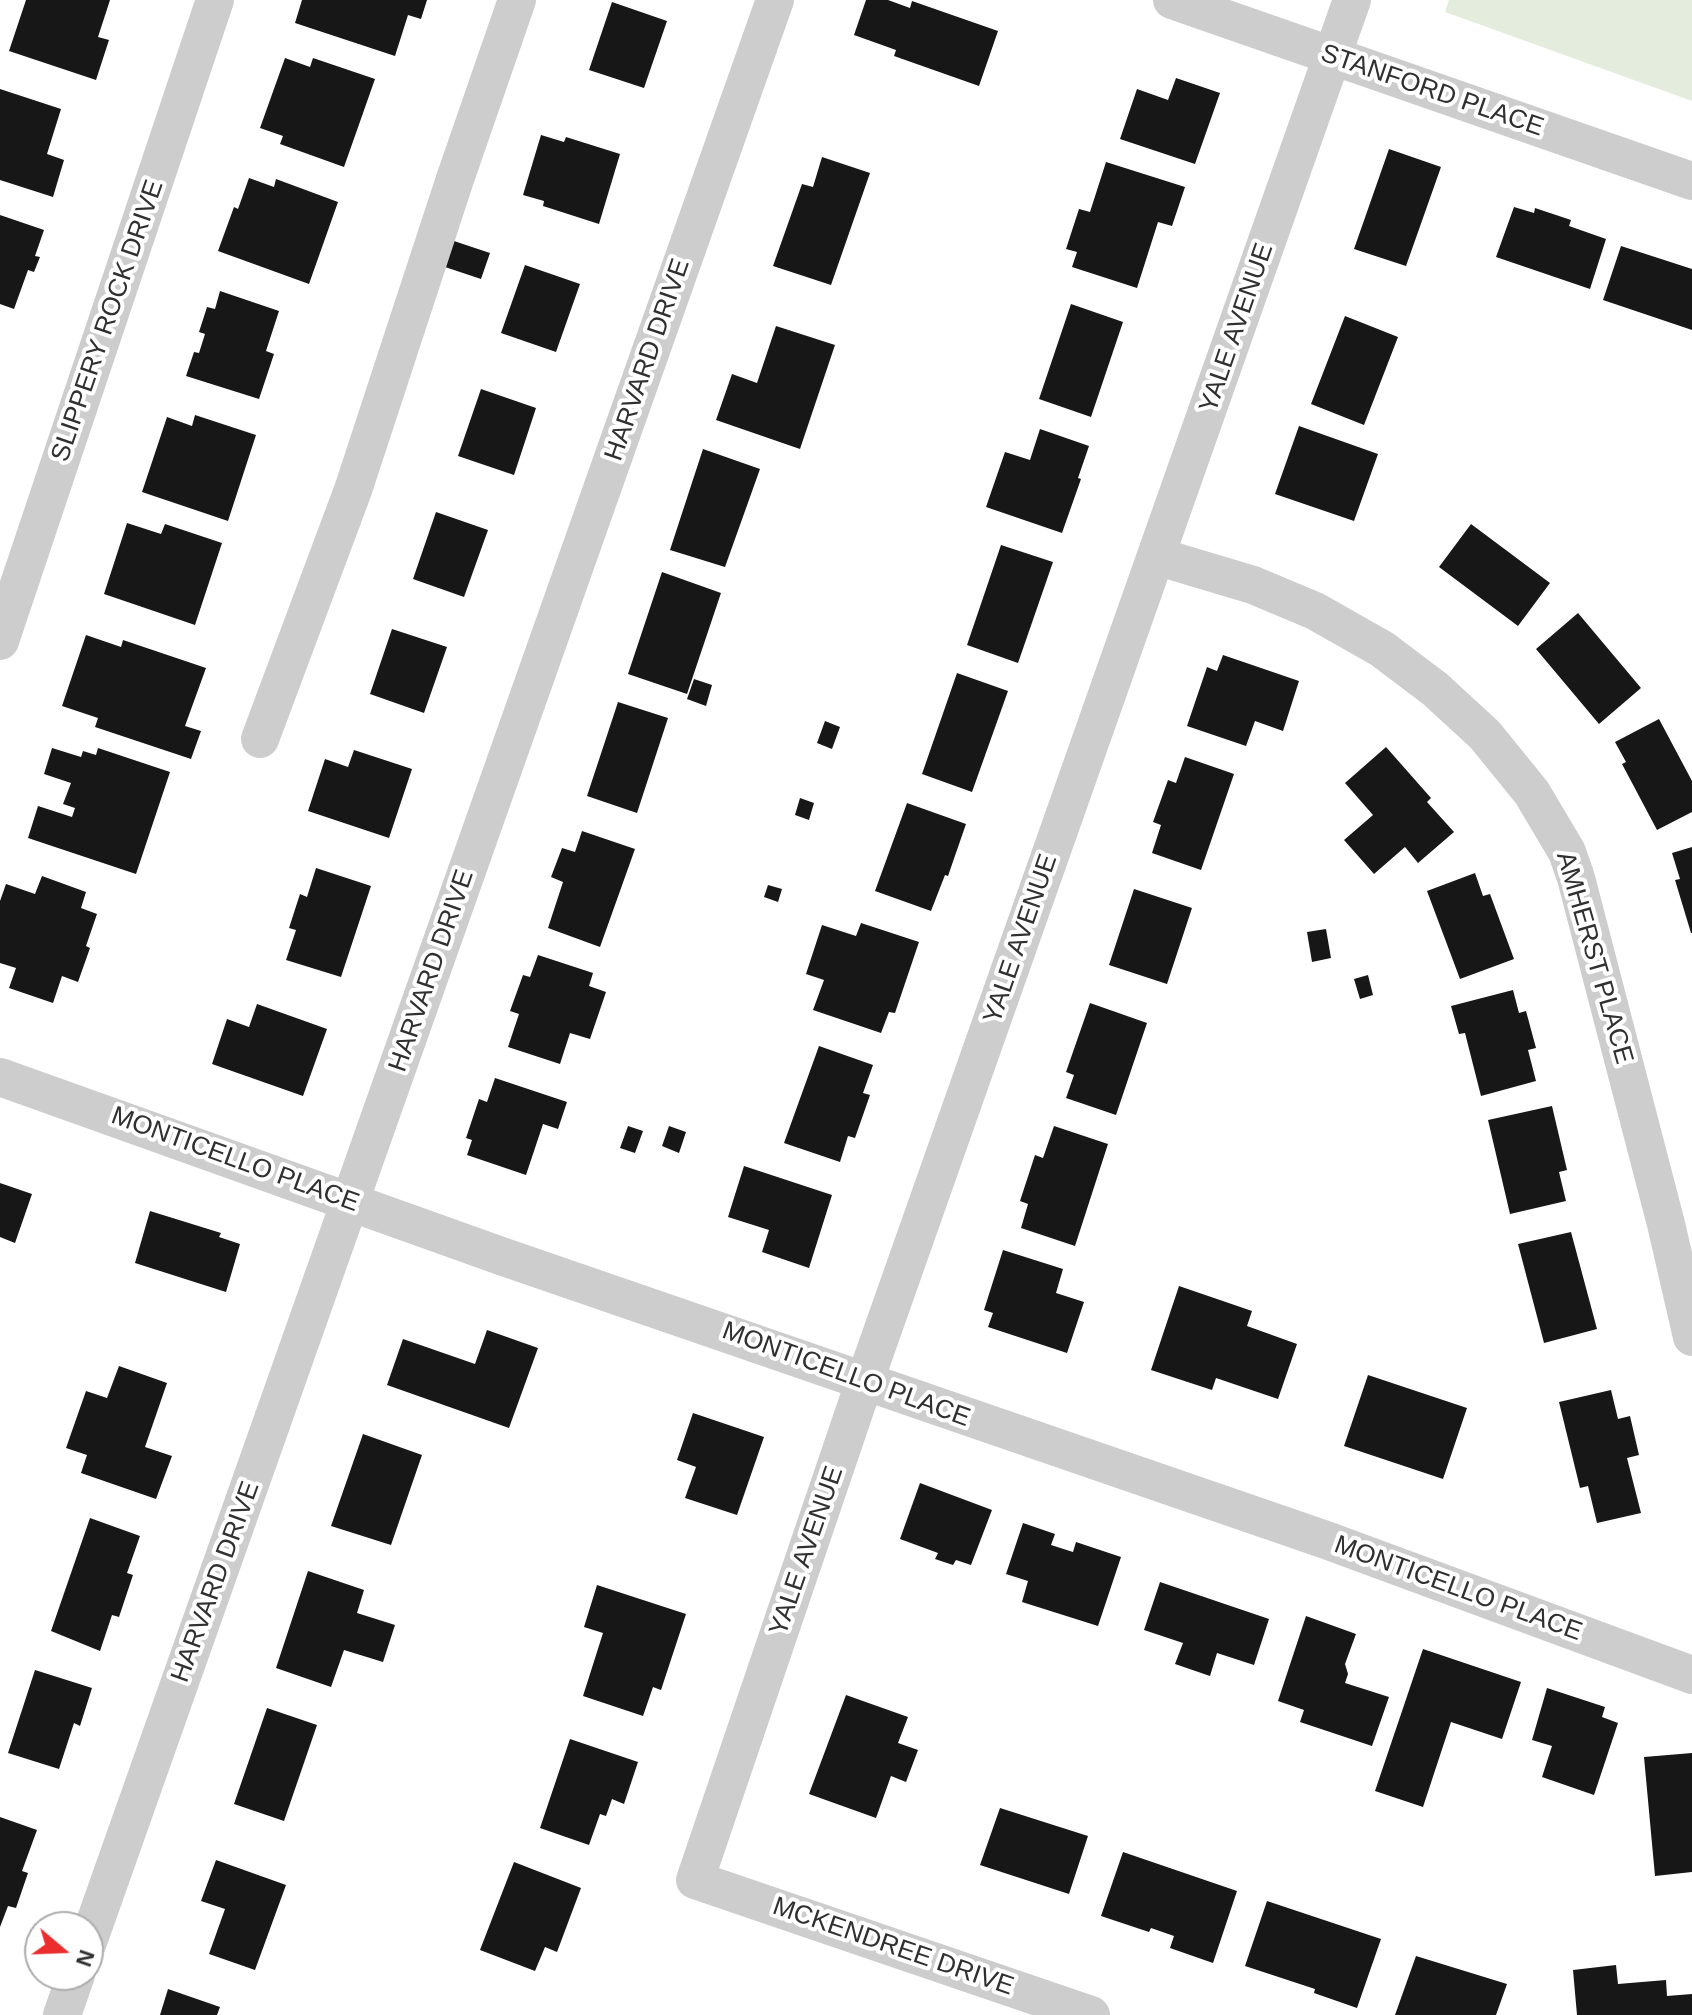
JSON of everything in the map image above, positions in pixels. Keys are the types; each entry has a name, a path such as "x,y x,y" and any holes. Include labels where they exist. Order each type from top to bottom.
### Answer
{"street":[{"name":"SLIPPERY ROCK DRIVE","path":"0,641 215,0"},
{"path":"260,739 353,490 517,0"},
{"name":"HARVARD DRIVE","path":"99,1911 775,0"},
{"name":"STANFORD PLACE","path":"1172,0 1692,181"},
{"name":"YALE AVENUE","path":"695,1880 864,1383 1352,0"},
{"name":"AMHERST PLACE","path":"1156,556 1253,585 1315,611 1382,649 1435,689 1485,735 1532,793 1567,852 1576,878 1666,1224 1692,1337"},
{"name":"MONTICELLO PLACE","path":"0,1077 864,1383 1326,1540 1692,1675"},
{"name":"MCKENDREE DRIVE","path":"695,1880 1091,2015"},
{"path":"62,2015 70,1991"}],"green space":[{"path":"1449,0 1692,0 1692,101 1445,12"}],"building":[{"path":"26,0 110,0 98,37 109,40 96,80 9,51"},
{"path":"302,0 427,0 421,19 408,15 395,56 295,23"},
{"path":"866,0 888,0 910,8 912,1 998,31 979,86 894,56 896,50 854,35"},
{"path":"612,2 667,21 644,88 589,70"},
{"path":"285,58 310,67 313,58 375,79 344,167 280,144 283,136 260,128"},
{"path":"1176,78 1220,93 1195,164 1120,139 1137,89 1168,100"},
{"path":"0,89 61,109 47,154 64,160 53,197 0,180"},
{"path":"541,135 564,142 566,137 620,154 599,224 543,206 544,201 523,195"},
{"path":"1389,149 1441,167 1406,266 1354,249"},
{"path":"822,157 870,173 831,285 773,266 802,184 813,187"},
{"path":"1106,162 1185,187 1172,226 1158,222 1137,288 1072,267 1077,252 1066,249 1079,209 1090,212"},
{"path":"249,178 274,187 276,179 338,202 309,284 218,251 234,207 238,209"},
{"path":"1514,207 1534,213 1535,208 1571,220 1569,226 1606,239 1590,289 1496,257"},
{"path":"0,215 44,230 35,256 40,257 34,272 28,270 14,309 0,304"},
{"path":"454,241 490,253 481,279 445,267"},
{"path":"1621,246 1692,269 1692,330 1603,300"},
{"path":"525,265 580,284 556,352 501,333"},
{"path":"220,291 279,311 266,351 274,354 259,399 186,376 194,352 199,353 205,334 199,332 207,307 215,309"},
{"path":"1071,304 1123,322 1091,417 1039,399"},
{"path":"1345,316 1398,337 1364,425 1311,404"},
{"path":"776,326 835,345 800,449 716,420 732,374 757,383"},
{"path":"481,389 536,408 514,475 458,456"},
{"path":"195,415 256,435 228,521 142,492 167,417 192,426"},
{"path":"1299,426 1378,454 1354,521 1275,494"},
{"path":"1040,429 1089,446 1062,533 986,507 1005,452 1030,460"},
{"path":"703,449 760,469 725,567 670,550"},
{"path":"436,512 488,530 464,597 413,579"},
{"path":"127,523 161,534 165,524 222,543 195,625 104,594"},
{"path":"1471,524 1550,583 1518,626 1439,567"},
{"path":"1001,545 1053,562 1018,663 967,645"},
{"path":"662,572 721,593 687,694 628,674"},
{"path":"1578,613 1641,688 1599,724 1536,649"},
{"path":"392,629 447,647 424,713 370,694"},
{"path":"86,635 121,647 123,640 206,668 185,726 201,731 191,759 95,727 98,718 62,706"},
{"path":"1223,655 1299,681 1283,731 1255,721 1246,746 1187,726 1207,667 1217,671"},
{"path":"957,673 1008,691 972,792 922,774"},
{"path":"694,679 712,685 706,706 687,699"},
{"path":"618,702 668,718 637,813 587,796"},
{"path":"1659,719 1692,781 1692,812 1657,830 1622,764 1626,762 1615,742"},
{"path":"825,721 840,727 832,749 817,743"},
{"path":"1386,747 1431,798 1427,802 1454,832 1418,863 1405,847 1374,874 1344,840 1373,815 1345,783"},
{"path":"52,748 81,757 83,751 96,755 98,748 170,772 136,874 28,838 38,806 72,817 75,808 63,804 71,783 44,774"},
{"path":"354,750 412,769 389,838 308,811 325,759 348,767"},
{"path":"1185,757 1234,774 1201,870 1152,853 1161,825 1153,822 1168,780 1176,783"},
{"path":"800,798 814,803 809,820 795,815"},
{"path":"907,803 966,824 948,876 945,875 931,911 875,891"},
{"path":"582,831 635,849 600,947 548,928 563,882 551,877 562,848 575,852"},
{"path":"1692,847 1691,933 1675,880 1680,879 1672,853"},
{"path":"316,868 371,886 341,977 286,960 296,930 289,928 300,894 307,897"},
{"path":"1475,873 1483,896 1490,894 1514,959 1460,979 1427,891"},
{"path":"42,876 86,892 81,908 97,914 86,946 90,948 78,982 62,976 53,1003 9,988 16,968 0,963 0,901 6,884 35,894"},
{"path":"768,885 782,889 778,902 764,897"},
{"path":"1134,889 1192,908 1167,984 1109,965"},
{"path":"861,923 919,942 895,1013 889,1012 881,1033 813,1010 824,980 806,974 822,925 856,936"},
{"path":"1326,929 1331,958 1312,962 1307,932"},
{"path":"538,955 593,973 589,986 606,992 590,1039 570,1033 560,1064 508,1047 519,1014 510,1011 523,975 530,977"},
{"path":"1368,975 1373,995 1360,999 1354,979"},
{"path":"1513,990 1519,1013 1526,1011 1536,1048 1528,1050 1536,1081 1481,1096 1465,1033 1459,1034 1451,1006"},
{"path":"1090,1003 1147,1023 1116,1115 1066,1098 1074,1075 1066,1072"},
{"path":"257,1004 327,1029 303,1096 212,1064 227,1019 249,1027"},
{"path":"819,1046 873,1065 863,1093 870,1095 855,1138 848,1136 840,1162 784,1143"},
{"path":"495,1078 567,1102 558,1129 543,1124 526,1175 467,1155 472,1140 466,1138 479,1099 487,1102"},
{"path":"1552,1106 1567,1170 1559,1172 1566,1201 1510,1214 1488,1120"},
{"path":"628,1126 643,1131 635,1153 620,1148"},
{"path":"669,1126 686,1132 679,1153 662,1146"},
{"path":"1054,1126 1108,1144 1075,1246 1021,1228 1028,1204 1020,1201 1035,1155 1043,1158"},
{"path":"744,1166 832,1195 809,1268 762,1252 769,1230 728,1217"},
{"path":"0,1183 32,1194 15,1243 0,1237"},
{"path":"150,1211 221,1233 219,1237 240,1244 226,1292 135,1263"},
{"path":"1571,1232 1597,1329 1544,1343 1518,1244"},
{"path":"1003,1250 1063,1269 1056,1293 1084,1302 1067,1353 988,1327 993,1313 984,1310"},
{"path":"1179,1286 1252,1311 1247,1326 1297,1344 1278,1399 1216,1378 1212,1390 1151,1370"},
{"path":"487,1330 538,1348 509,1428 387,1385 403,1339 475,1364"},
{"path":"119,1366 167,1383 145,1447 172,1456 156,1499 81,1473 87,1455 66,1448 86,1391 107,1398"},
{"path":"1368,1375 1467,1408 1443,1479 1344,1446"},
{"path":"1611,1390 1618,1419 1630,1416 1639,1455 1627,1458 1641,1513 1597,1523 1588,1486 1580,1488 1559,1402"},
{"path":"693,1413 764,1437 737,1515 685,1498 696,1467 677,1460"},
{"path":"363,1434 422,1455 391,1545 331,1526"},
{"path":"920,1483 992,1510 971,1565 956,1560 953,1565 935,1559 938,1553 900,1539"},
{"path":"90,1518 140,1536 127,1573 133,1575 119,1617 112,1615 100,1651 51,1631"},
{"path":"1023,1523 1055,1534 1051,1545 1073,1552 1076,1542 1121,1557 1098,1626 1022,1602 1028,1581 1006,1574"},
{"path":"308,1571 364,1590 357,1613 395,1625 383,1662 344,1650 331,1687 276,1668"},
{"path":"1160,1582 1269,1619 1254,1665 1217,1653 1210,1676 1175,1664 1183,1643 1144,1630"},
{"path":"597,1585 686,1614 661,1690 653,1687 643,1716 583,1696 603,1633 584,1627"},
{"path":"1306,1616 1356,1634 1345,1664 1348,1674 1345,1683 1389,1697 1372,1746 1300,1722 1304,1710 1278,1701"},
{"path":"1423,1649 1521,1682 1502,1739 1451,1722 1423,1807 1375,1791"},
{"path":"35,1670 92,1688 80,1726 74,1723 59,1769 8,1753"},
{"path":"1547,1688 1605,1707 1602,1717 1618,1723 1594,1795 1542,1777 1552,1746 1532,1740"},
{"path":"846,1695 908,1717 898,1743 918,1750 906,1782 891,1776 876,1818 809,1794"},
{"path":"267,1708 317,1725 284,1821 234,1804"},
{"path":"570,1739 638,1762 624,1804 612,1799 606,1816 600,1814 589,1845 540,1828"},
{"path":"1692,1753 1692,1872 1655,1876 1644,1757"},
{"path":"1000,1808 1088,1836 1069,1894 980,1865"},
{"path":"0,1817 37,1830 22,1871 28,1873 16,1908 8,1906 0,1927"},
{"path":"1123,1852 1237,1891 1213,1963 1170,1948 1174,1936 1151,1928 1149,1932 1101,1916"},
{"path":"216,1860 286,1885 255,1970 209,1954 225,1909 201,1901"},
{"path":"514,1862 581,1888 557,1952 545,1947 535,1971 480,1950"},
{"path":"1267,1901 1381,1939 1357,2008 1314,1993 1315,1989 1245,1966"},
{"path":"1416,1956 1507,1984 1496,2015 1395,2015"},
{"path":"1616,1965 1618,1984 1666,1980 1667,1996 1692,1994 1692,2015 1577,2015 1573,1970"},
{"path":"168,1989 220,2007 217,2015 160,2015"}]}
